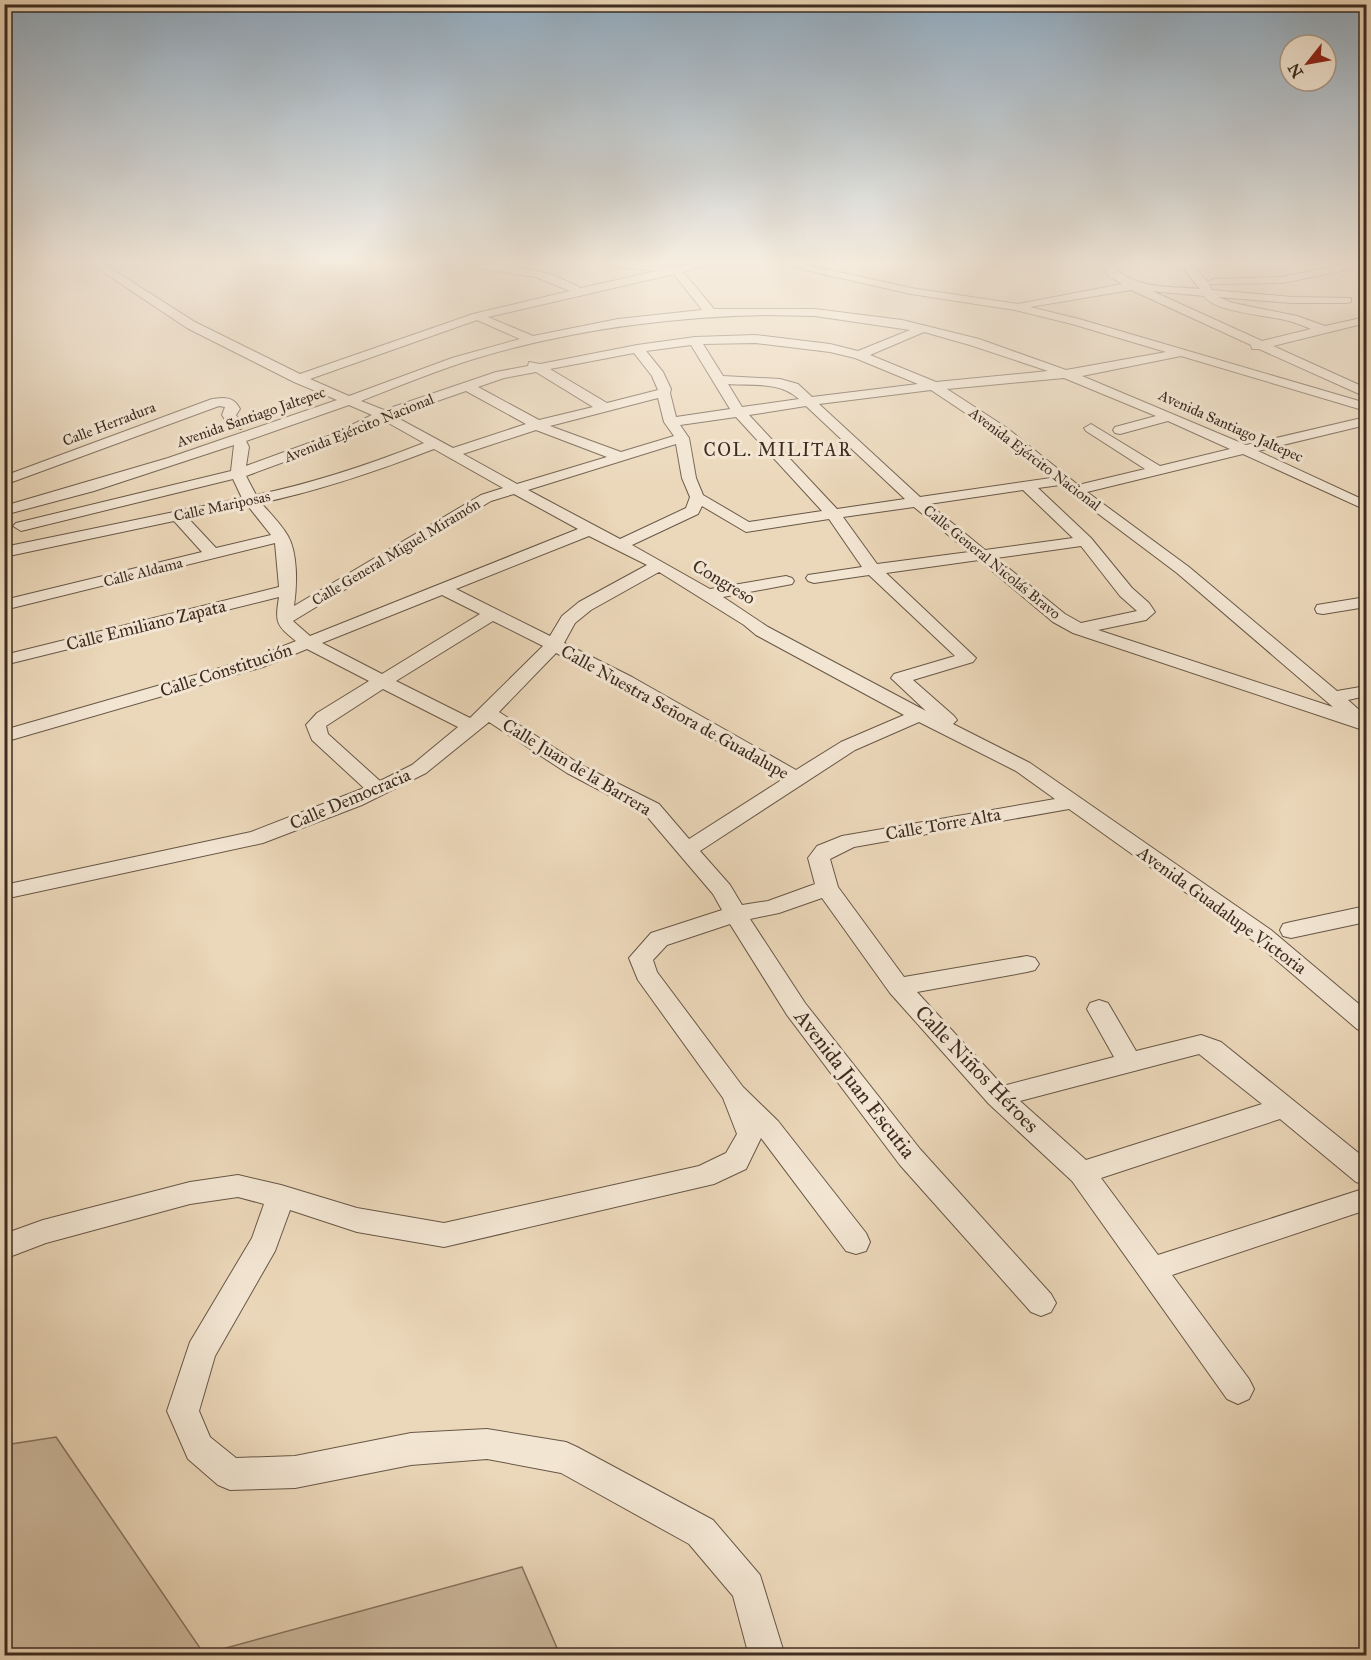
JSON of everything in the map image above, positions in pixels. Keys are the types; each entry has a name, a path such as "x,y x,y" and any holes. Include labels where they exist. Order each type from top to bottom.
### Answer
{"street":[{"name":"Congreso","path":"220,339 299,379 383,415 590,530 659,565 750,621 762,631 919,715 1023,767 1073,802"},
{"path":"299,379 411,339"},
{"name":"Avenida Ejército Nacional","path":"21,526 238,474 336,438 383,415 501,375 637,349 721,339"},
{"name":"Avenida Ejército Nacional","path":"746,339 830,348 859,355 932,385 1002,431 1183,570 1366,724"},
{"path":"859,355 897,339"},
{"name":"Avenida Santiago Jaltepec","path":"962,339 1002,350 1068,373 1247,450 1366,506"},
{"path":"1142,339 1183,352 1242,365 1366,407"},
{"path":"1249,339 1366,393"},
{"path":"1261,345 1284,339"},
{"name":"Avenida Santiago Jaltepec","path":"8,510 238,433 352,400 439,367 532,340"},
{"path":"695,341 738,411 832,513 873,570 967,658 900,678 970,740"},
{"path":"504,347 605,408"},
{"path":"637,349 658,375 665,389 663,393 671,422 682,438 689,478 697,497 746,527 1026,485 1070,485 1158,471 1366,421"},
{"path":"671,422 932,385 1068,373 1183,352"},
{"name":"Calle General Nicolás Bravo","path":"718,380 787,384 810,402 915,501 979,555 1059,618 1079,629 1366,724"},
{"path":"467,386 563,437 620,456"},
{"path":"451,453 537,424 663,393"},
{"name":"Calle Herradura","path":"4,481 195,409 225,401 231,404 233,409 229,416 238,433"},
{"path":"1120,430 1169,417"},
{"path":"1091,428 1158,471"},
{"path":"238,433 242,447 238,474 250,499 281,537 285,551 288,590 284,619"},
{"name":"Calle General Miguel Miramón","path":"284,619 486,498 682,438"},
{"name":"Calle Mariposas","path":"4,552 250,499 303,490 357,474 435,444"},
{"path":"1026,485 1085,541 1126,592 1146,612 1140,616 1079,629"},
{"path":"619,545 693,511 697,497"},
{"path":"8,510 21,526 33,547"},
{"path":"177,515 213,554"},
{"name":"Calle Constitución","path":"4,736 210,678 308,644 441,588 590,530"},
{"name":"Calle Aldama","path":"4,605 281,537"},
{"path":"814,578 1085,541"},
{"name":"Calle Democracia","path":"4,892 256,838 355,801 378,790 419,769 488,713 554,645 567,620 585,606 659,565"},
{"path":"706,595 786,581"},
{"path":"441,588 554,645"},
{"name":"Calle Emiliano Zapata","path":"4,660 288,590"},
{"path":"1323,609 1366,602"},
{"path":"378,790 319,736 316,725 324,717 492,614"},
{"name":"Calle Juan de la Barrera","path":"284,619 287,625 308,644 472,727"},
{"name":"Calle Nuestra Señora de Guadalupe","path":"554,645 626,681 797,779"},
{"path":"1333,697 1366,691"},
{"name":"Calle Juan de la Barrera","path":"488,713 574,769 652,809 687,850"},
{"path":"687,850 848,746 919,715"},
{"name":"Calle Torre Alta","path":"819,858 825,851 849,841 1073,802"},
{"name":"Avenida Guadalupe Victoria","path":"1073,802 1263,936 1366,1023"},
{"name":"Avenida Juan Escutia","path":"687,850 722,890 796,1009 910,1156 1041,1303"},
{"name":"Calle Niños Héroes","path":"819,858 828,888 898,987 998,1097 1082,1173 1238,1389"},
{"path":"828,888 771,908 735,914 659,939 641,958 646,974 709,1062 734,1094 769,1128 856,1242"},
{"path":"1291,930 1366,914"},
{"path":"898,987 1027,964"},
{"path":"1099,1009 1130,1064"},
{"path":"998,1097 1201,1044 1212,1049 1286,1107 1366,1174"},
{"path":"4,1247 43,1232 190,1193 238,1186 281,1196 357,1220 444,1235 704,1176 736,1161 750,1134 734,1094"},
{"path":"1082,1173 1286,1107"},
{"path":"281,1196 265,1242 201,1352 183,1411 198,1448 230,1474 295,1472 411,1449 487,1444 566,1458 701,1532 748,1587 767,1656"},
{"path":"1152,1269 1366,1199"}],"shaded area":[{"path":"56,1437 204,1654 522,1567 560,1655 5,1655 5,1445"}],"district":[{"name":"COL. MILITAR","path":"778,450"}]}
